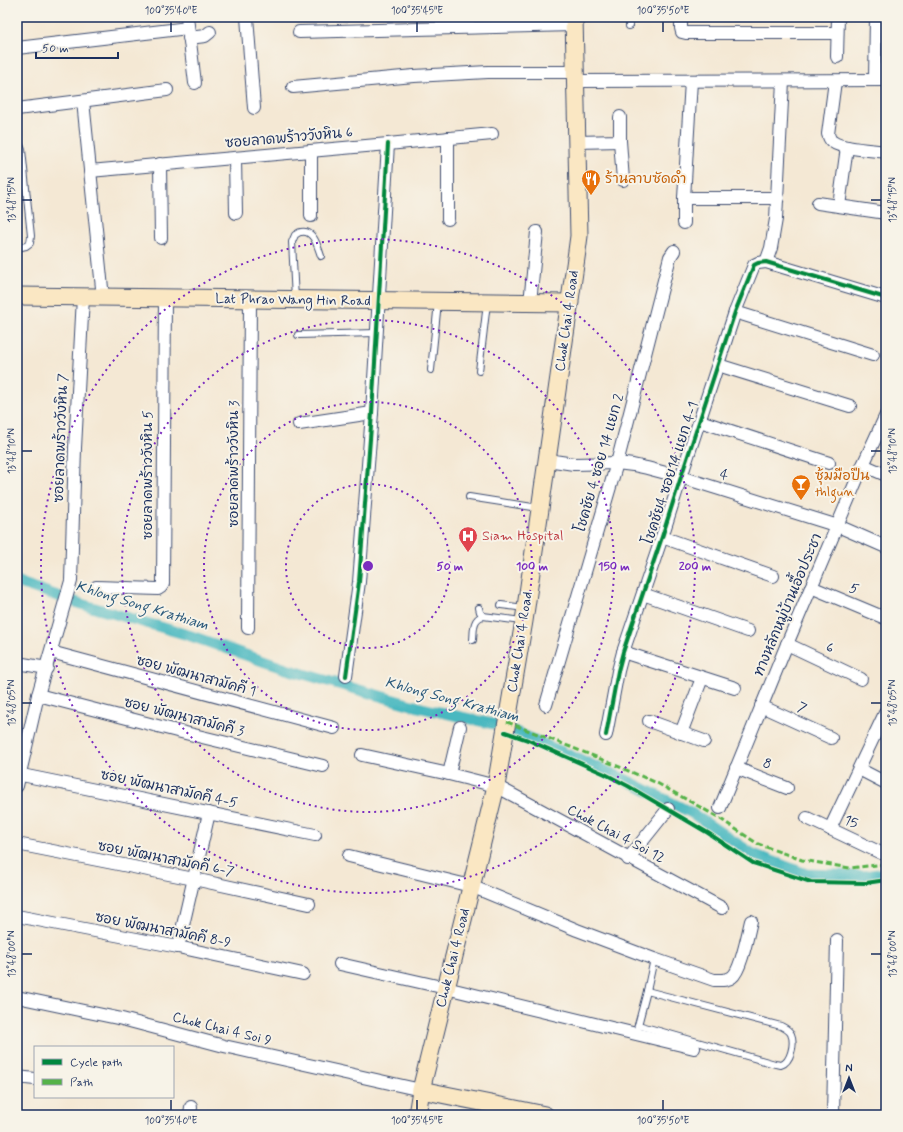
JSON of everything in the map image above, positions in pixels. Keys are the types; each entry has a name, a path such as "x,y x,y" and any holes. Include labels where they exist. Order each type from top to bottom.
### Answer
{"main road":[{"name":"Chok Chai 4 Road","path":"417,1115 421,1090 496,786 525,614 570,303 579,236 574,21"},
{"name":"Lat Phrao Wang Hin Road","path":"17,296 570,303"},
{"path":"421,1090 545,1115"}],"street":[{"path":"247,17 254,108"},
{"path":"681,17 682,32 686,33 837,33"},
{"path":"837,58 838,17"},
{"path":"293,87 414,76 488,72 691,81 881,80 876,17"},
{"path":"298,32 574,21"},
{"path":"188,28 195,83"},
{"path":"17,48 188,28 204,36 210,32"},
{"path":"684,223 684,198 691,81"},
{"path":"783,81 778,198 774,234 766,262 886,298"},
{"path":"835,81 828,134 829,138 832,142 847,147 886,152"},
{"path":"17,108 167,90"},
{"path":"82,101 103,298"},
{"path":"620,117 623,180"},
{"name":"ซอยลาดพร้าววังหิน 6","path":"90,171 492,134"},
{"path":"448,138 448,219"},
{"path":"577,142 620,141"},
{"path":"346,676 358,582 372,413 388,144"},
{"path":"839,206 847,147"},
{"path":"311,151 311,216"},
{"path":"235,158 236,213"},
{"path":"160,164 161,238"},
{"path":"684,198 778,198"},
{"path":"818,202 886,213"},
{"path":"530,303 537,232"},
{"name":"โชคชัย 4 ซอย 14 แยก 2","path":"546,705 617,463 670,256 674,251"},
{"name":"โชคชัย4 ซอย14 แยก 4-1","path":"606,735 623,652 735,312 754,265 766,262"},
{"name":"ซอยลาดพร้าววังหิน 7","path":"18,778 38,695 68,592 83,297"},
{"name":"ซอยลาดพร้าววังหิน 5","path":"96,587 158,588 163,584 165,298"},
{"name":"ซอยลาดพร้าววังหิน 3","path":"248,628 250,299"},
{"path":"735,312 873,355"},
{"path":"718,365 850,406"},
{"path":"299,424 372,413"},
{"name":"ทางหลักหมู่บ้านเอื้อประชา","path":"720,808 811,587 886,415"},
{"path":"700,421 829,463"},
{"name":"4","path":"547,460 574,464 617,463 633,465 681,477 838,526 886,547"},
{"path":"863,465 886,475"},
{"name":"โชคชัย4 ซอย14 แยก 4-1","path":"662,537 773,576"},
{"name":"5","path":"811,587 885,618"},
{"path":"643,594 748,631"},
{"name":"6","path":"787,644 861,679"},
{"name":"ซอย พัฒนาสามัคคี 1","path":"50,652 334,728"},
{"path":"623,652 735,688"},
{"path":"17,663 47,668"},
{"path":"680,732 702,678"},
{"name":"ซอย พัฒนาสามัคคี 3","path":"38,695 177,731 323,766"},
{"name":"7","path":"761,706 831,738"},
{"path":"830,829 886,713"},
{"path":"649,722 704,741"},
{"path":"449,774 460,727"},
{"name":"Chok Chai 4 Soi 12","path":"362,755 496,786 628,859 722,908"},
{"name":"8","path":"736,768 786,788"},
{"path":"859,770 886,782"},
{"name":"ซอย พัฒนาสามัคคี 4-5","path":"18,778 209,813 315,835"},
{"path":"628,859 668,809"},
{"path":"178,947 209,813"},
{"name":"15","path":"807,818 881,853"},
{"name":"ซอย พัฒนาสามัคคี 6-7","path":"17,844 194,879 309,904"},
{"path":"349,856 413,873 471,886 654,960 714,980 732,978 737,972 751,921"},
{"name":"ซอย พัฒนาสามัคคี 8-9","path":"17,916 178,947 304,974"},
{"path":"833,1115 837,940"},
{"path":"340,964 636,1030 694,1048"},
{"name":"Chok Chai 4 Soi 9","path":"17,997 122,1019 232,1048 421,1090"},
{"path":"17,1077 34,1079"}],"lane":[{"path":"629,26 630,17"},
{"path":"17,144 22,150 31,236 30,243 26,246 17,248"},
{"path":"296,300 292,242 295,235 301,232 306,232 312,236 317,243 321,256"},
{"path":"431,370 438,302"},
{"path":"479,371 487,302"},
{"path":"298,336 376,334"},
{"path":"469,497 540,508"},
{"path":"501,605 525,614"},
{"path":"479,608 483,616"},
{"path":"473,640 475,622 479,617 525,614"},
{"path":"647,991 781,1026 788,1030 791,1035 791,1053 788,1060 781,1065 775,1064 636,1030 654,960"}],"waterway":[{"name":"Khlong Song Krathiam","path":"17,582 81,604 188,635 286,669 422,708 502,726 620,777 690,812 753,854 806,874 864,876 886,873"}],"marked path":[{"path":"507,722 657,783 716,816 758,844 802,860 850,868 886,864"}],"cycle path":[{"path":"346,676 359,582 372,413 388,144"},
{"path":"606,735 623,652 735,312 754,265 766,262 886,298"},
{"path":"505,732 528,740 605,774 628,786 708,833 753,863 811,882 866,883 886,880"}],"place":[{"name":"ร้านลาบซัดดำ","path":"591,196"},
{"name":"ซุ้มมือปืน thlgun","path":"801,501"},
{"name":"Siam Hospital","path":"468,553"}]}
